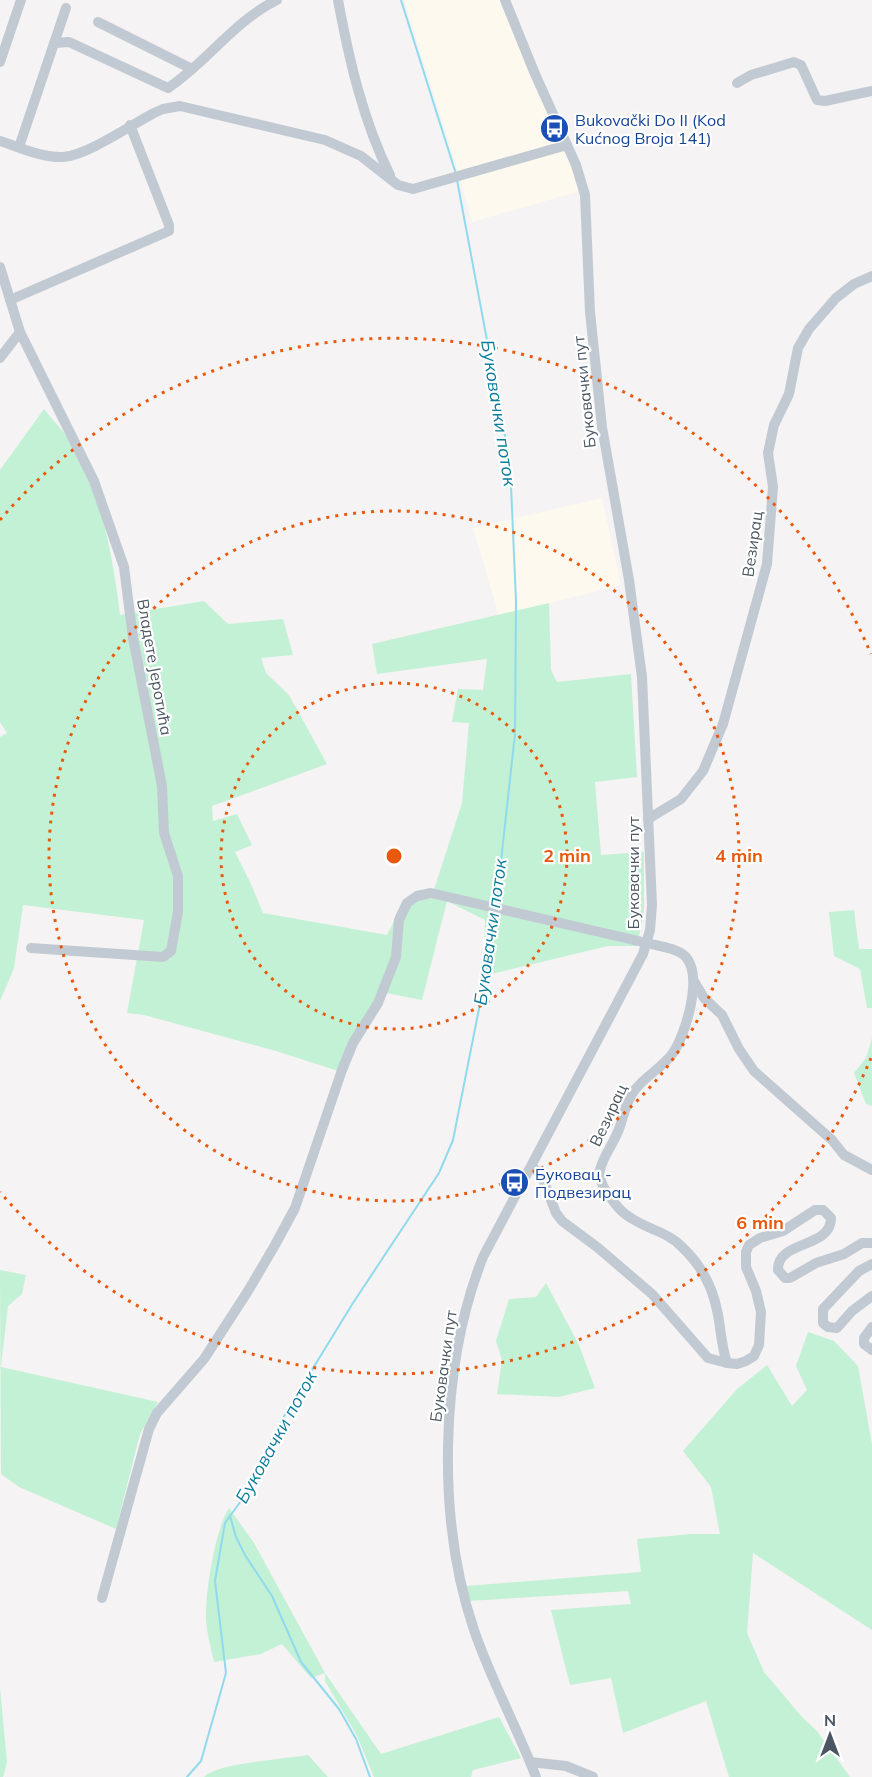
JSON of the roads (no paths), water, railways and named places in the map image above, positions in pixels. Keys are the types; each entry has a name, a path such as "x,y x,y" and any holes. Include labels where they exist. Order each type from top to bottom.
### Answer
{"street":[{"path":"0,62 21,0"},
{"path":"54,43 69,42 168,88 242,22 277,0"},
{"path":"338,0 348,51 366,114 391,178"},
{"name":"Буковачки пут","path":"505,0 580,177 587,206 589,286 602,427 626,559 642,677 652,905 648,943 532,1167 490,1242 471,1291 458,1347 449,1426 450,1498 459,1576 472,1627 536,1777"},
{"path":"19,147 66,8"},
{"path":"98,22 192,69"},
{"path":"737,83 751,75 794,62 801,65 817,100 825,101 872,91"},
{"path":"0,141 45,155 63,157 83,151 163,109 180,106 333,143 361,156 405,188 413,189 567,145"},
{"path":"10,300 169,231 169,225 130,125"},
{"name":"Владете Јеротића","path":"0,267 20,332 94,481 124,567 133,638 162,786 164,833 178,876 179,894 171,951 163,957 31,948"},
{"name":"Везирац","path":"648,819 681,799 703,771 723,724 767,564 773,487 768,453 774,425 789,394 798,348 809,329 836,298 854,284 872,276"},
{"path":"0,358 20,332"},
{"path":"102,1598 149,1429 157,1413 210,1349 248,1291 295,1208 342,1070 353,1043 378,1003 396,957 399,920 407,903 417,896 431,893 648,943 667,948 686,957 694,981 704,998 722,1015 739,1049 754,1071 832,1140 844,1155 872,1170"},
{"name":"Везирац","path":"694,981 687,1020 680,1039 662,1066 632,1093 622,1115 620,1126 601,1164 599,1174 602,1185 614,1203 630,1218 661,1232 681,1245 705,1274 718,1311 722,1348 727,1363"},
{"path":"532,1167 541,1174 556,1212 562,1221 597,1247 652,1294 708,1358 727,1363 737,1364 746,1361 754,1356 759,1345 761,1312 745,1260 749,1245 760,1238 783,1231 815,1210 823,1210 831,1218 831,1224 824,1235 788,1253 781,1259 778,1263 778,1270 785,1278 790,1278 816,1263 844,1254 862,1243 872,1243"},
{"path":"872,1264 859,1271 823,1309 823,1323 828,1327 837,1328 857,1306 872,1296"},
{"path":"872,1327 864,1338 864,1344 872,1350"},
{"path":"530,1762 566,1766 592,1777"}],"waterway":[{"name":"Буковачки поток","path":"401,0 456,174"},
{"name":"Буковачки поток","path":"457,180 510,463 516,601 515,734 496,906"},
{"name":"Буковачки поток","path":"370,1777 356,1739 339,1709 301,1662 272,1596 236,1537 230,1516 252,1486 267,1447 291,1404 353,1303 439,1173 453,1140 492,943 495,911"},
{"path":"187,1777 201,1761 226,1673 215,1581 225,1523 230,1516"}],"place":[{"name":"Bukovački Do II (Kod Kućnog Broja 141)","path":"554,129"},
{"name":"Буковац - Подвезирац","path":"514,1183"}]}
